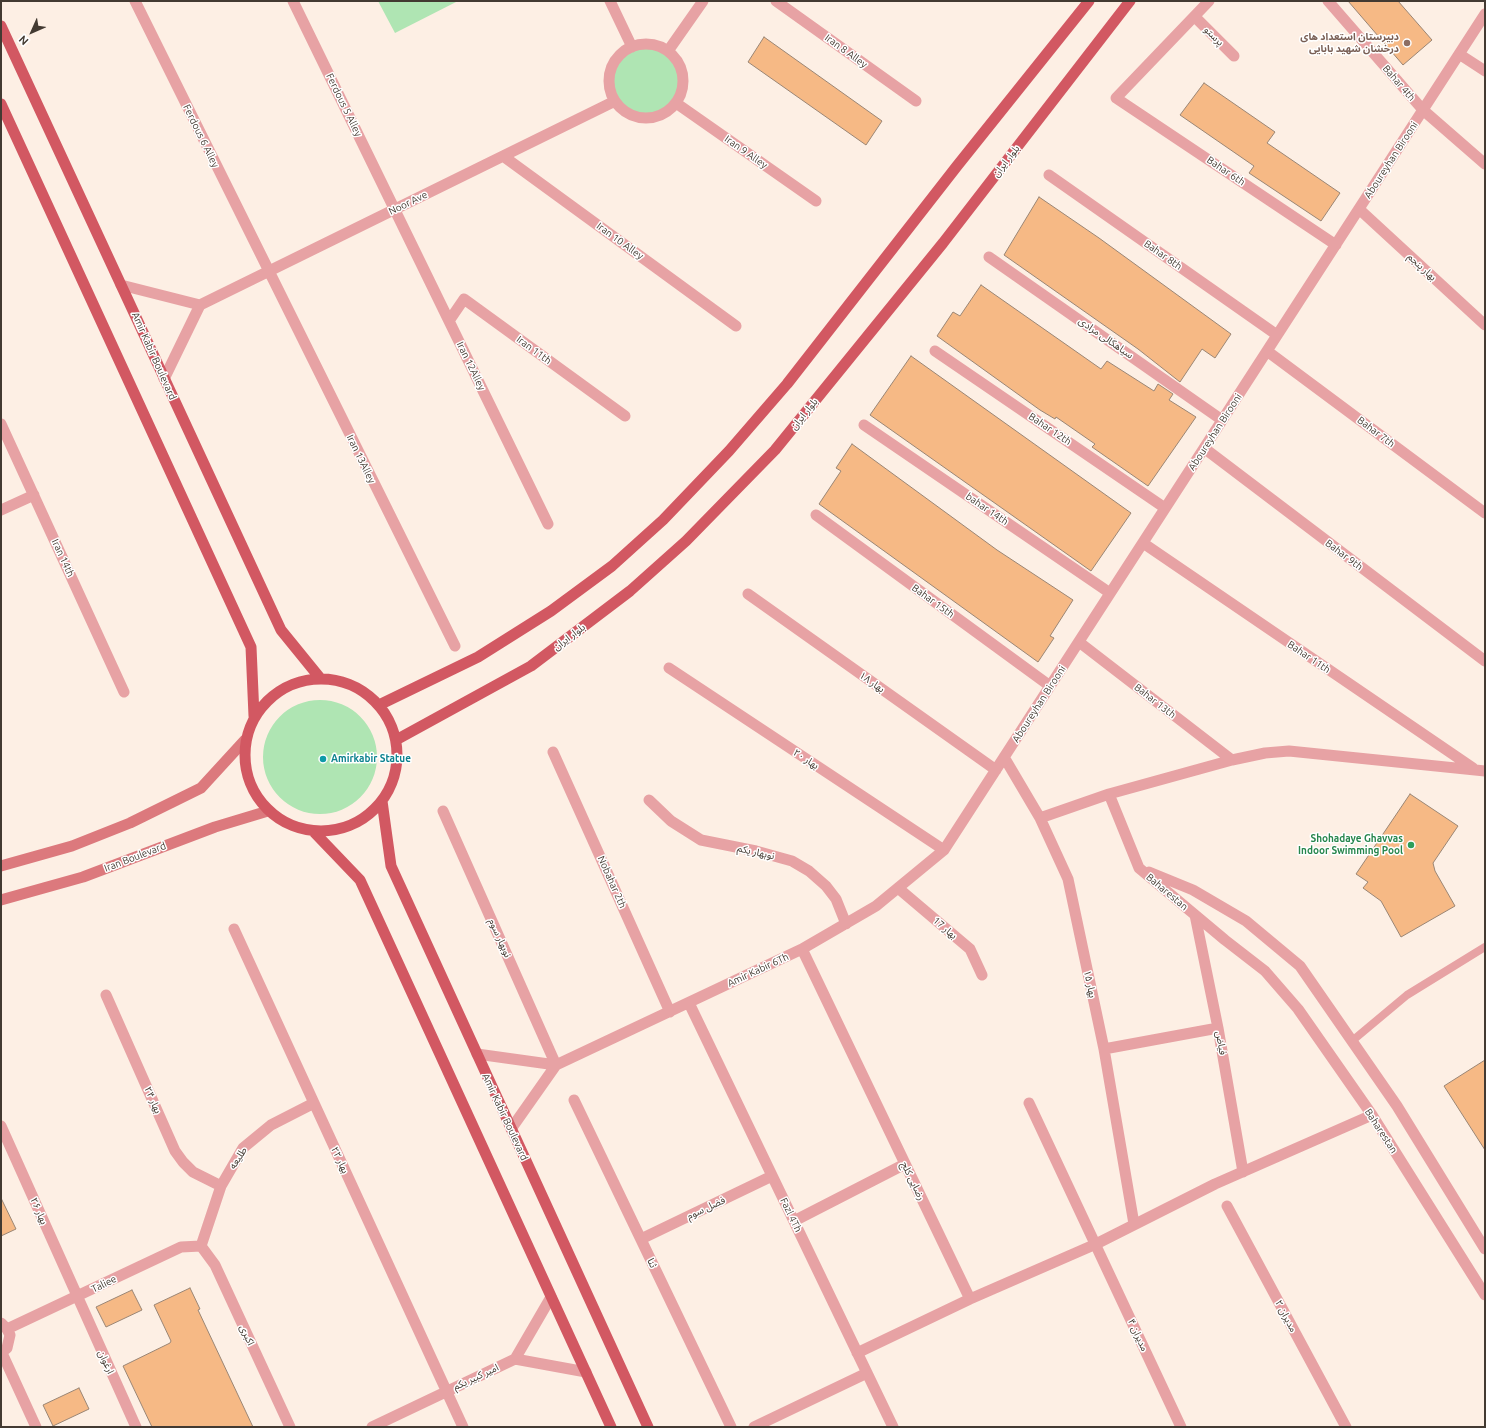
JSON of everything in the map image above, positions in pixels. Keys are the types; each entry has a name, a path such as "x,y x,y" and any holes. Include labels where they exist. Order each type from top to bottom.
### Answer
{"main road":[{"path":"379,705 478,657 551,611 612,566 663,520 729,451 787,384 957,166 1089,1"},
{"name":"بلوار ایران","path":"396,740 531,666 630,591 686,541 775,450 943,243 1130,1"},
{"name":"Amir Kabir Boulevard","path":"1,26 281,630 320,678"},
{"path":"1,104 251,647 254,716"},
{"path":"320,678 342,681 362,690 379,705 396,740 397,762 392,782 382,802 363,819 340,830 314,832 289,825 268,811 252,790 244,766 245,740 254,716 271,696 294,683 320,678"},
{"path":"1,866 72,846 130,823 201,788 245,740"},
{"name":"Amir Kabir Boulevard","path":"382,802 390,866 648,1427"},
{"name":"Iran Boulevard","path":"1,900 83,877 215,826 268,811"},
{"path":"314,832 360,880 611,1427"}],"street":[{"name":"Ferdous 6 Alley","path":"135,1 268,272"},
{"name":"Ferdous 5 Alley","path":"293,1 395,210"},
{"path":"610,1 632,47"},
{"path":"668,51 703,1"},
{"name":"Iran 8 Alley","path":"776,1 916,102"},
{"path":"1195,17 1209,1"},
{"name":"Bahar 4th","path":"1328,1 1423,110 1485,164"},
{"name":"Aboureyhan Birooni","path":"944,850 1485,14"},
{"name":"پرستو","path":"1195,17 1234,56"},
{"name":"Bahar 6th","path":"1195,17 1116,98 1336,244"},
{"path":"644,44 656,45 668,51 676,59 681,69 683,81 682,92 676,103 668,111 657,116 646,118 628,113 615,101 610,89 610,76 614,64 621,54 632,47 644,44"},
{"path":"1459,54 1485,71"},
{"name":"Noor Ave","path":"200,305 615,101"},
{"name":"Iran 9 Alley","path":"676,103 816,201"},
{"name":"Iran 10 Alley","path":"504,156 736,326"},
{"name":"Bahar 8th","path":"1049,175 1277,335"},
{"name":"بهار پنجم","path":"1359,209 1485,325"},
{"name":"Iran 12Alley","path":"395,210 548,524"},
{"name":"سیاهکالی مرادی","path":"989,257 1222,420"},
{"name":"Iran 13Alley","path":"268,272 455,646"},
{"path":"121,285 200,305 164,379"},
{"name":"Iran 11th","path":"449,321 464,299 625,416"},
{"name":"Bahar 12th","path":"935,351 1165,508"},
{"name":"Bahar 7th","path":"1267,351 1485,513"},
{"name":"Iran 14th","path":"1,424 124,692"},
{"name":"bahar 14th","path":"864,425 1110,593"},
{"name":"Bahar 9th","path":"1204,448 1485,661"},
{"path":"1,510 34,495"},
{"name":"Bahar 15th","path":"816,515 1050,686"},
{"name":"Bahar 11th","path":"1143,543 1480,771"},
{"name":"بهار ۱۸","path":"748,594 996,770"},
{"name":"Bahar 13th","path":"1078,642 1232,760"},
{"name":"بهار ۲۰","path":"669,668 944,850"},
{"path":"1040,818 1109,794 1232,760 1265,753 1290,751 1480,771"},
{"name":"Nobahar 2th","path":"553,752 670,1012"},
{"name":"بهار ۱۵","path":"1004,757 1040,818 1068,880 1104,1048 1134,1224"},
{"path":"1109,794 1139,868"},
{"name":"نوبهار یکم","path":"649,800 671,821 701,840 756,851 792,861 809,871 826,886 836,899 846,924"},
{"name":"نوبهار سوم","path":"443,811 556,1065"},
{"name":"Amir Kabir 6Th","path":"556,1065 802,949 876,906 944,850"},
{"name":"Baharestan","path":"1139,868 1195,915 1266,971 1298,1010 1372,1115 1485,1295"},
{"name":"Baharestan","path":"1139,868 1193,890 1246,921 1300,966 1397,1106 1485,1249"},
{"name":"بهار 17","path":"898,888 970,949 982,975"},
{"name":"فیاض","path":"1195,915 1218,1028 1244,1172"},
{"name":"بهار ۲۲","path":"234,929 463,1427"},
{"name":"رضایی کلج","path":"802,949 970,1299"},
{"name":"بهار ۲۴","path":"106,995 175,1150 183,1162 194,1172 222,1186"},
{"name":"Fazl 4Th","path":"689,1003 892,1427"},
{"path":"1104,1048 1218,1028"},
{"path":"477,1054 556,1065 511,1129"},
{"name":"ثنا","path":"574,1100 731,1427"},
{"name":"طلیعه","path":"202,1246 222,1186 243,1148 271,1125 314,1104"},
{"name":"مدیران ۴","path":"1029,1104 1181,1427"},
{"path":"857,1353 970,1299 1096,1244 1215,1184 1372,1115"},
{"name":"بهار ۲۶","path":"1,1126 76,1297"},
{"path":"794,1221 905,1164"},
{"name":"فضل سوم","path":"640,1239 772,1176"},
{"name":"مدیران ۲","path":"1226,1206 1346,1427"},
{"name":"Taliee","path":"4,1326 76,1297 180,1247 202,1246"},
{"name":"اکبری","path":"202,1246 215,1265 290,1427"},
{"name":"ارغوان","path":"76,1297 136,1427"},
{"path":"551,1297 515,1359 586,1372"},
{"path":"4,1326 10,1335 10,1342 7,1348 1,1353 36,1427"},
{"name":"امیر کبیر یکم","path":"372,1427 515,1359"},
{"path":"754,1427 867,1373"}],"lane":[{"path":"1352,1041 1407,995 1485,947"}],"green space":[{"path":"378,1 458,1 395,33"},
{"path":"644,44 657,45 668,51 676,59 681,69 683,81 678,104 657,116 646,118 634,116 623,110 615,101 610,89 610,76 613,64 621,54 632,47"},
{"path":"320,700 331,701 342,705 360,717 372,735 376,746 376,768 372,779 360,797 342,809 331,813 320,814 309,813 298,809 280,797 268,779 264,768 263,757 264,746 268,735 280,717 298,705 309,701"}],"building":[{"path":"1348,1 1398,1 1432,40 1403,65"},
{"path":"764,37 882,121 866,145 748,62"},
{"path":"1204,83 1275,132 1267,143 1340,193 1321,221 1249,173 1254,166 1180,115"},
{"path":"1039,197 1099,238 1231,334 1215,358 1202,349 1180,382 1138,349 1004,255"},
{"path":"981,285 1101,369 1107,361 1154,391 1158,384 1173,394 1169,400 1196,417 1148,486 1092,447 1095,444 1056,417 1055,419 1040,410 937,336 953,312 960,316"},
{"path":"911,356 1131,513 1091,571 870,415"},
{"path":"852,444 997,550 1073,600 1050,636 1054,638 1038,662 819,504 841,471 836,468"},
{"name":"Shohadaye Ghavvas Indoor Swimming Pool","path":"1410,794 1458,826 1433,863 1435,871 1455,906 1401,937 1381,901 1363,888 1368,882 1356,874"},
{"path":"1485,1060 1485,1150 1444,1086"},
{"path":"1,1198 16,1229 1,1236"},
{"path":"190,1288 200,1309 198,1310 253,1427 152,1427 123,1366 170,1343 171,1341 154,1305"},
{"path":"132,1290 142,1310 106,1327 96,1307"},
{"path":"79,1388 89,1409 53,1426 43,1405"}],"place":[{"name":"دبیرستان استعداد های درخشان شهید بابایی","path":"1407,43"},
{"name":"Amirkabir Statue","path":"323,759"},
{"name":"Shohadaye Ghavvas Indoor Swimming Pool","path":"1411,845"}]}
